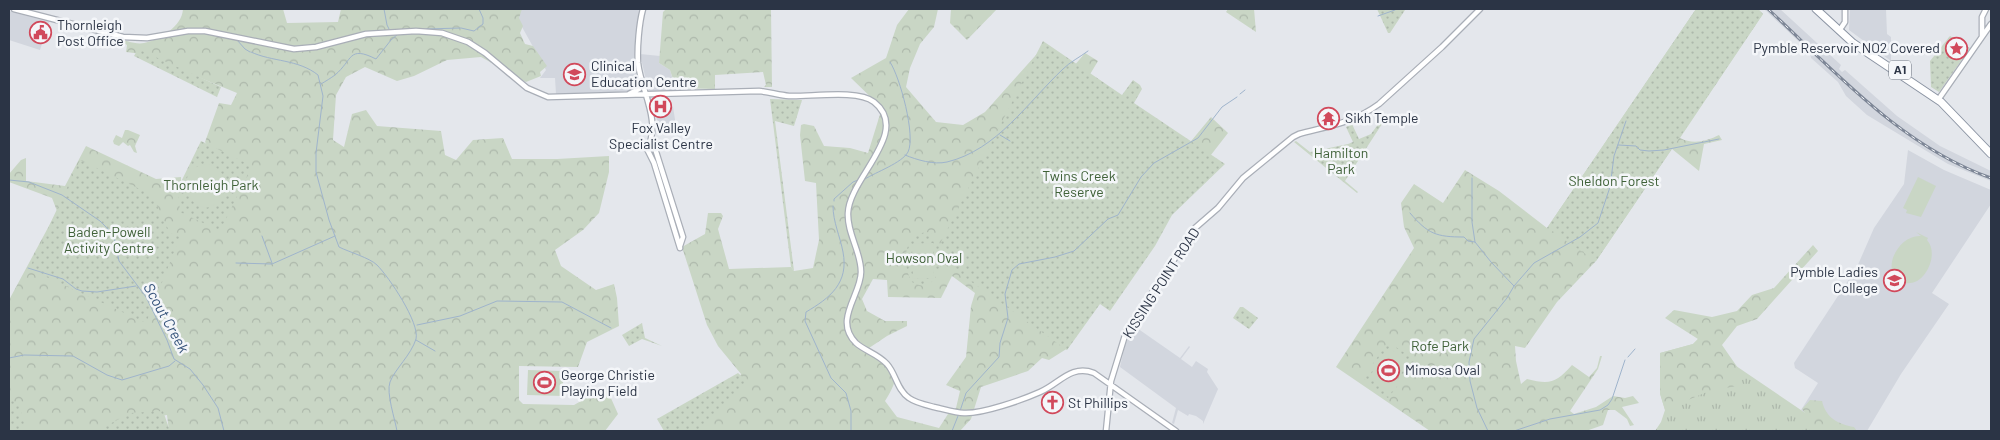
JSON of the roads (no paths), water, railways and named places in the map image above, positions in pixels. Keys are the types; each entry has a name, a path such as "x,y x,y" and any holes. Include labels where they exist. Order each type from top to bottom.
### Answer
{"highway":[{"name":"A1","path":"1816,9 1862,45 1940,99 1991,152"},
{"name":"A1","path":"1820,9 1840,29"}],"main road":[{"path":"14,9 123,37 146,38 205,30 294,49 316,48 366,34 434,32 468,42 489,56 527,88 542,96 646,96 759,91 788,96 856,95 869,99 878,106 886,121 885,139 854,189 849,205 849,229 860,261 861,271 859,285 847,312 847,325 856,343 886,363 908,398 920,403 964,413 983,411 1039,392 1070,372 1077,371 1094,373 1176,431"},
{"path":"643,9 638,58 642,83 649,103 652,138 682,235 680,248 654,163 647,149 652,138"},
{"name":"KISSING POINT ROAD","path":"1106,431 1110,384 1126,332 1195,228 1218,208 1243,178 1296,135 1342,124 1368,112 1430,58 1480,9"},
{"path":"1840,29 1844,22 1845,9"},
{"path":"1982,36 1982,21 1986,9"},
{"path":"1940,99 1991,24 1982,21"},
{"path":"621,96 637,91 641,88 642,83"},
{"path":"649,103 656,98 673,95"},
{"path":"677,240 682,235"}],"waterway":[{"path":"384,9 389,29"},
{"path":"426,29 461,28 474,31 483,24 483,18 479,9"},
{"path":"1378,16 1395,10"},
{"path":"404,34 413,33"},
{"path":"391,40 398,34"},
{"path":"237,40 250,52"},
{"path":"321,84 335,75 355,54 360,53 376,59 391,40"},
{"path":"905,155 926,162 942,163 965,156 981,147 1011,123 1066,66 1088,51"},
{"path":"251,52 268,58 294,63 318,75 323,96 316,153 316,172 329,220 339,247 377,265 389,279 409,312 416,332 414,345 392,377 389,387 397,431"},
{"path":"865,179 900,160 908,152 910,144 906,107 898,80 890,62"},
{"path":"1240,94 1245,90"},
{"path":"960,411 966,393 999,357 1000,343 1008,318 1005,294 1012,270 1019,264 1074,251 1108,219 1118,215 1141,177 1154,163 1198,138 1222,107 1237,97"},
{"path":"1488,431 1477,408 1470,381 1469,362 1474,339 1534,263 1580,237 1598,223 1610,187 1614,156 1626,121"},
{"path":"1000,135 1010,141"},
{"path":"1618,145 1636,146 1640,150 1649,151 1664,150 1719,139"},
{"path":"1472,178 1472,222 1475,242"},
{"name":"Scout Creek","path":"9,180 29,182 62,195 100,221 111,232 114,237 119,261 146,297 174,359 190,369 203,385 218,408 224,431"},
{"path":"834,201 853,182 858,180"},
{"path":"833,206 835,223 843,252 843,272 840,281 830,295 806,312 805,321 831,378 846,393 851,411 851,431"},
{"path":"1410,213 1422,226 1433,233 1464,237 1468,241 1475,242 1514,286"},
{"path":"262,236 272,263"},
{"path":"236,263 272,264 335,236"},
{"path":"28,268 63,279 76,289 82,291 97,292 136,286"},
{"path":"417,325 460,316 497,301 562,302 611,328"},
{"path":"416,340 435,351"},
{"path":"1628,357 1635,349"},
{"path":"9,358 24,355 73,356 107,375 122,380 169,366 175,361"},
{"path":"1514,431 1550,419 1600,410 1608,405 1612,399 1625,360"},
{"path":"952,431 958,416"}],"railway":[{"path":"1768,9 1845,82 1899,127 1928,147 1958,164 1991,178"}],"place":[{"name":"Thornleigh Post Office","path":"41,33"},
{"name":"Pymble Reservoir NO2 Covered","path":"1956,48"},
{"name":"Clinical Education Centre","path":"575,74"},
{"name":"Fox Valley Specialist Centre","path":"661,106"},
{"name":"Sikh Temple","path":"1329,118"},
{"name":"Pymble Ladies College","path":"1894,280"},
{"name":"Mimosa Oval","path":"1389,370"},
{"name":"George Christie Playing Field","path":"545,383"},
{"name":"St Phillips","path":"1052,403"}],"park label":[{"name":"Hamilton Park","path":"1341,162"},
{"name":"Sheldon Forest","path":"1614,181"},
{"name":"Twins Creek Reserve","path":"1079,184"},
{"name":"Thornleigh Park","path":"211,185"},
{"name":"Baden-Powell Activity Centre","path":"109,240"},
{"name":"Howson Oval","path":"924,258"},
{"name":"Rofe Park","path":"1440,346"}]}
